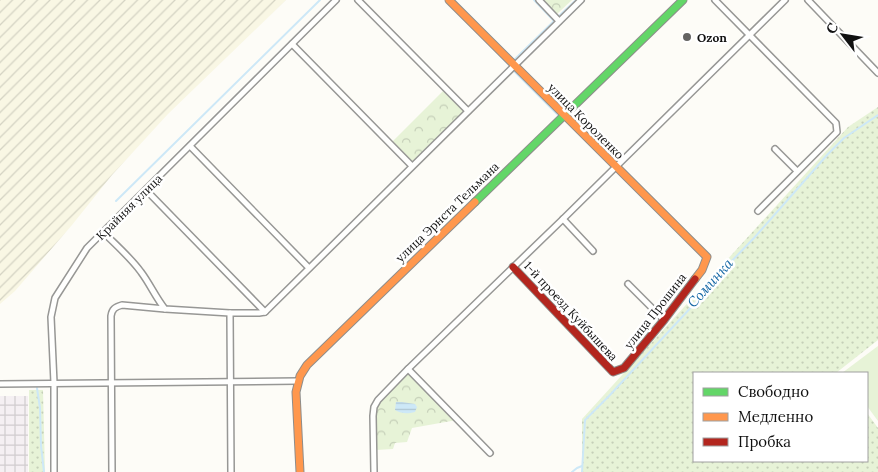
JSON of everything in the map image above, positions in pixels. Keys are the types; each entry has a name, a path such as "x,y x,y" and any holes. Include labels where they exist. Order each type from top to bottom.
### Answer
{"street":[{"name":"Крайняя улица","path":"54,472 54,383 50,317 55,298 87,248 336,0"},
{"path":"358,0 468,111"},
{"name":"улица Короленко","path":"450,0 707,257"},
{"path":"539,0 559,21"},
{"path":"112,472 110,316 115,307 122,305 230,313 265,312 581,0"},
{"name":"улица Эрнста Тельмана","path":"300,472 296,394 298,381 304,368 683,0"},
{"path":"715,0 836,123 837,132 758,211"},
{"path":"374,472 374,407 378,400 785,0"},
{"path":"808,0 878,73"},
{"path":"292,44 412,166"},
{"path":"190,146 309,268"},
{"path":"775,149 797,171"},
{"path":"146,190 265,312"},
{"path":"563,219 593,251"},
{"path":"103,232 140,270 165,309"},
{"name":"улица Прошина","path":"613,372 624,368 664,320 702,270 707,257"},
{"name":"1-й проезд Куйбышева","path":"513,267 613,372"},
{"path":"628,284 664,320"},
{"path":"230,313 231,472"},
{"path":"408,369 490,453"},
{"path":"0,384 298,381"}],"shaded area":[{"path":"0,0 286,0 168,114 112,175 15,291 0,304"},
{"path":"0,396 28,396 28,472 0,472"}],"green space":[{"path":"543,0 572,0 557,14"},
{"path":"443,91 464,112 413,163 392,142"},
{"path":"878,107 878,340 837,372 693,372 693,462 868,462 868,414 878,428 878,472 582,472 582,419 848,127"},
{"path":"878,346 878,421 868,407 868,372 843,372"},
{"path":"407,371 457,420 412,428 407,442 395,443 393,449 376,450 375,415 379,402"},
{"path":"29,390 43,390 45,472 29,472"}],"water":[{"path":"396,402 415,404 417,407 415,412 402,413 395,410"}],"waterway":[{"path":"116,201 320,0"},
{"path":"454,0 514,60 556,19"},
{"path":"534,0 554,21"},
{"path":"558,17 576,0"},
{"path":"482,37 510,66"},
{"path":"513,70 558,115"},
{"name":"Соминка","path":"582,472 585,420 708,289 828,154 844,138 878,115"},
{"path":"37,388 44,472"},
{"path":"572,472 582,466"}],"traffic: fast":[{"path":"475,202 683,0"}],"traffic: slow":[{"path":"449,0 707,257 702,270 695,279"},
{"path":"300,472 296,392 300,376 307,365 475,202"}],"traffic: jam":[{"path":"513,267 613,372 624,368 695,279"}],"place":[{"name":"Ozon","path":"687,37"}]}
